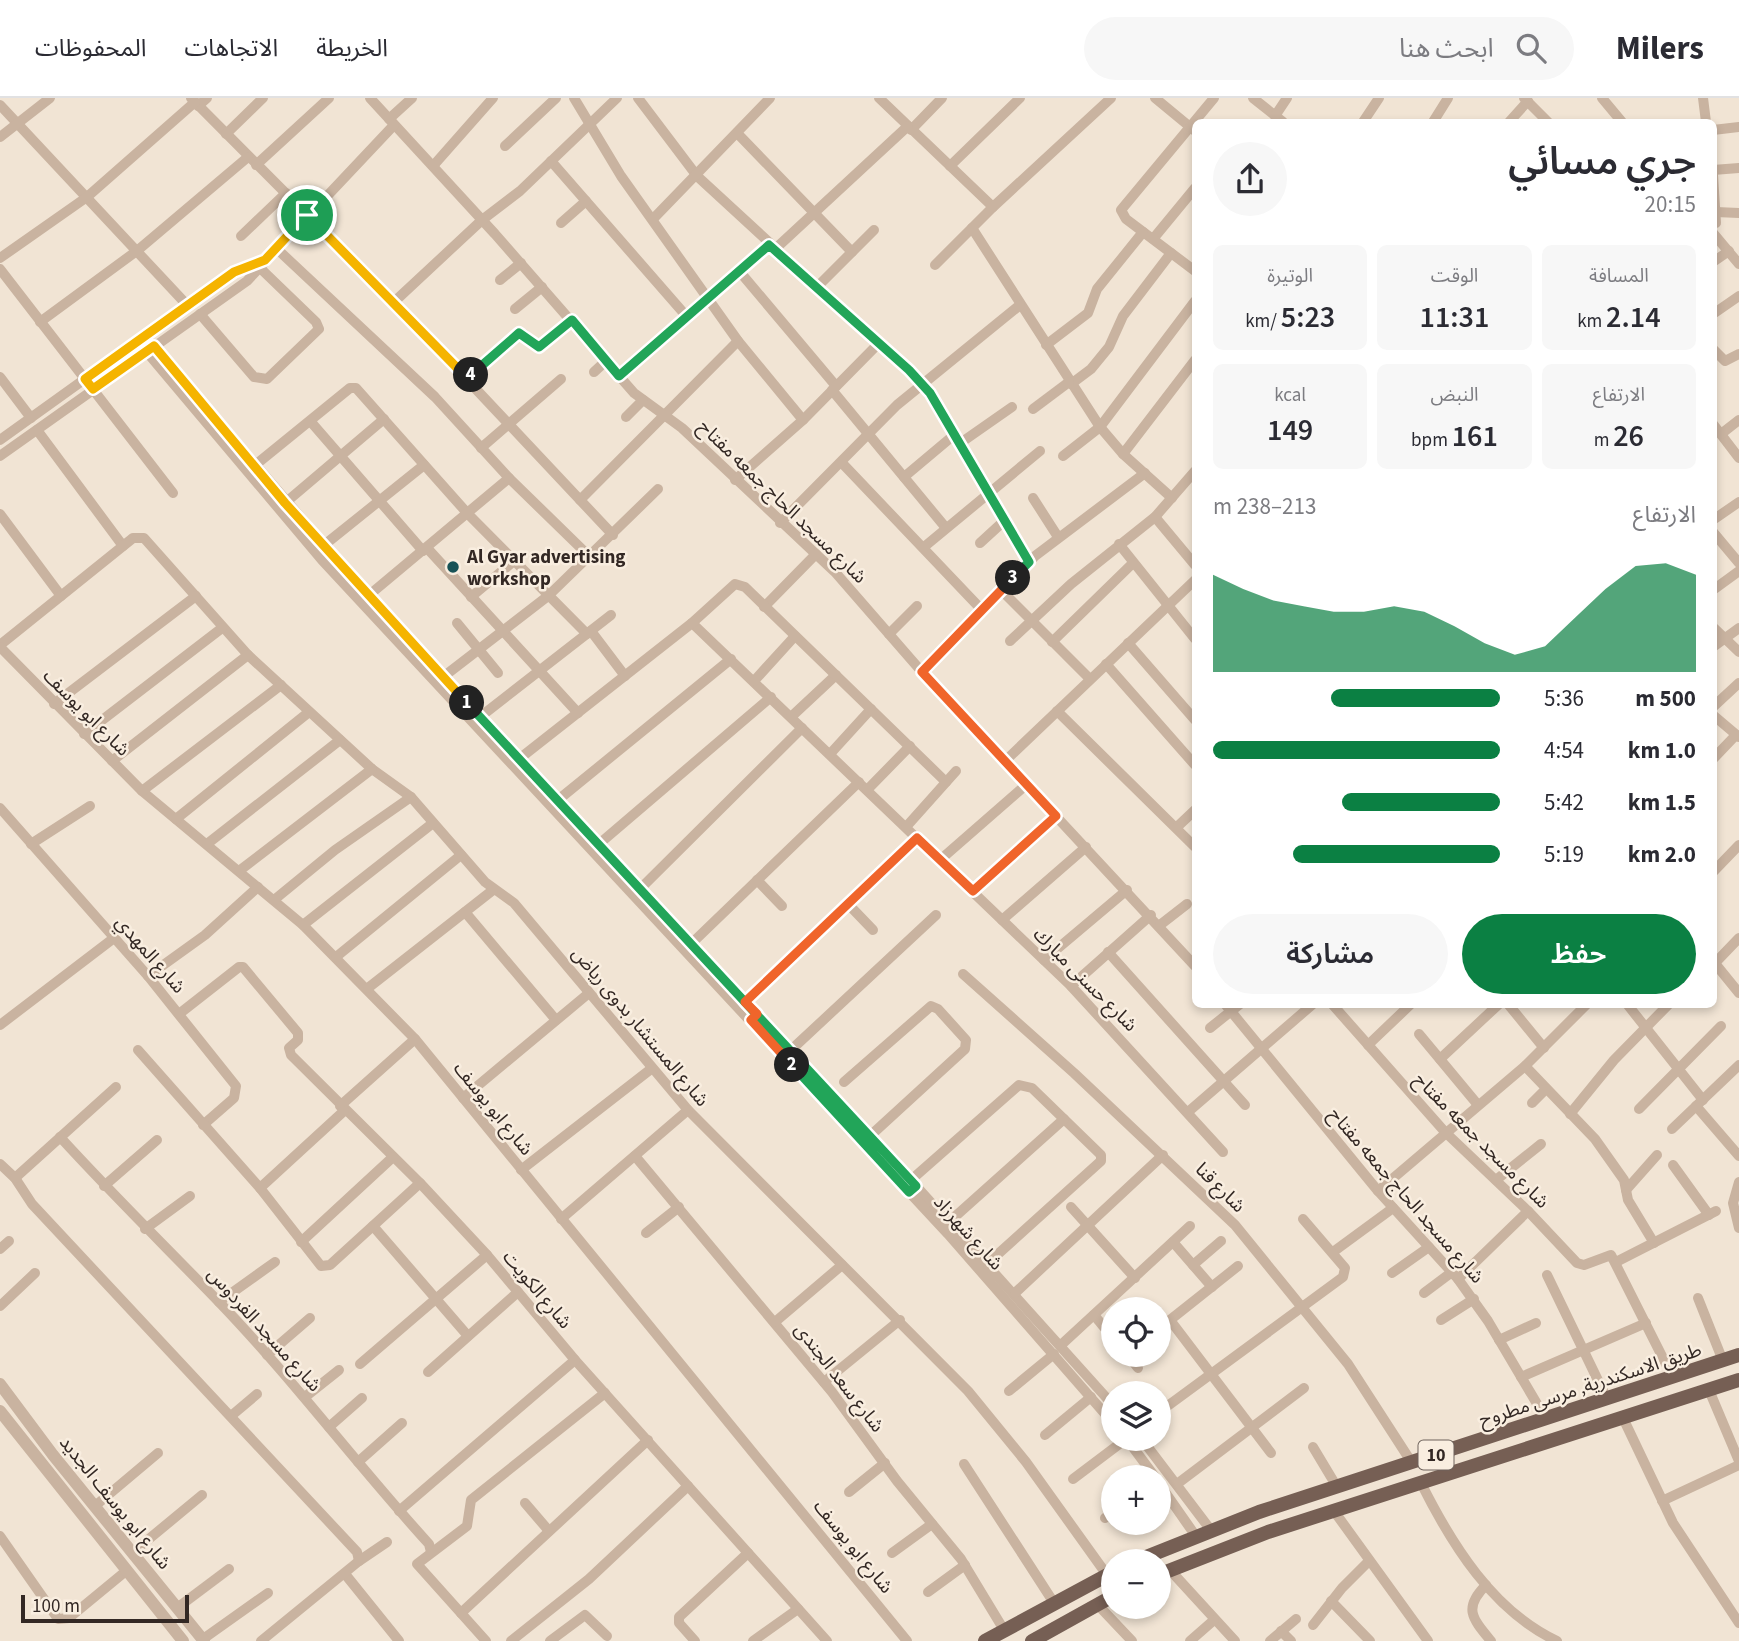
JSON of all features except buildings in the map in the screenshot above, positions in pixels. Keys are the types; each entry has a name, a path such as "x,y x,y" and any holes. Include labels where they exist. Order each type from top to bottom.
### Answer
{"main road":[{"name":"طريق الاسكندرية, مرسى مطروح","path":"1163,1549 1210,1529 1739,1355"},
{"name":"10","path":"1171,1570 1268,1532 1739,1380"},
{"path":"985,1641 1101,1578"},
{"path":"1033,1641 1101,1602"}],"street":[{"path":"0,137 50,98"},
{"path":"0,258 88,197 195,102 207,98"},
{"path":"226,134 263,98"},
{"path":"40,321 138,250 329,98"},
{"name":"شارع مسجد الحاج جمعه مفتاح","path":"370,98 521,263 619,376 816,554 1192,962"},
{"path":"0,456 240,287 412,98"},
{"path":"433,166 493,98"},
{"path":"505,146 556,98"},
{"path":"574,98 621,176 738,341 803,420"},
{"path":"394,302 482,220 508,201 617,98"},
{"path":"638,98 697,176 771,247 922,383 1029,562"},
{"path":"653,219 770,98"},
{"path":"879,98 993,206"},
{"path":"619,376 740,272 815,215 942,98"},
{"path":"950,166 1020,98"},
{"path":"935,265 993,206 1111,98"},
{"path":"1155,98 1192,128"},
{"path":"1200,119 1214,98"},
{"path":"1253,98 1279,119 1287,98"},
{"path":"1365,119 1379,98"},
{"path":"1435,119 1448,98"},
{"path":"1602,98 1620,119"},
{"path":"1703,98 1706,119"},
{"path":"1511,119 1526,100 1545,119"},
{"path":"195,102 394,302 613,535"},
{"path":"0,105 188,306"},
{"path":"1717,130 1739,127"},
{"path":"1192,130 1124,204 1122,215 1192,266"},
{"path":"737,133 852,252"},
{"path":"551,161 688,318"},
{"path":"1717,171 1739,167"},
{"path":"1153,239 1192,192"},
{"path":"241,236 286,193"},
{"path":"561,223 586,201"},
{"path":"1717,221 1739,214"},
{"path":"1717,226 1728,251 1739,264"},
{"path":"972,228 1100,427 1123,454 1172,498"},
{"path":"816,288 874,230"},
{"path":"1045,345 1088,313 1097,289 1143,232"},
{"path":"277,248 369,332 509,478 590,557"},
{"path":"1717,259 1728,251"},
{"path":"1033,409 1091,369 1109,347 1123,316 1171,253"},
{"path":"500,280 521,263"},
{"path":"0,440 234,272 262,264"},
{"path":"200,314 254,377 267,379 319,329 316,322 262,264"},
{"path":"0,269 173,493"},
{"path":"740,272 834,388 867,434 946,528"},
{"path":"515,309 542,287"},
{"path":"1717,311 1739,296"},
{"path":"780,523 842,463 867,434 922,383 1020,305"},
{"path":"1063,456 1100,427 1192,305"},
{"path":"467,378 519,333 539,347 572,320"},
{"path":"580,500 738,341"},
{"path":"735,481 803,420 878,344"},
{"name":"شارع شهرزاد","path":"150,349 254,466 325,553 599,844 606,859 640,890 745,1002 754,1017 791,1050 870,1136 1101,1409"},
{"name":"شارع شهرزاد","path":"150,349 325,553 606,859 912,1186 1016,1293 1101,1391"},
{"path":"1717,353 1725,361 1739,354"},
{"path":"594,372 607,360"},
{"path":"1123,454 1192,364"},
{"path":"0,377 31,418"},
{"path":"481,448 561,379"},
{"path":"254,466 350,388 358,390 468,514 548,596 589,632 625,676"},
{"path":"626,417 643,400"},
{"path":"904,477 956,440 1012,407"},
{"path":"285,503 384,419"},
{"path":"1721,434 1739,420"},
{"path":"311,422 379,501 578,713"},
{"path":"1717,429 1739,458"},
{"path":"0,646 123,546 37,430"},
{"path":"924,547 1040,451"},
{"path":"842,463 981,609"},
{"path":"325,553 379,501 424,465"},
{"path":"922,672 1029,562 1144,473"},
{"path":"1010,641 1119,544 1156,517 1192,475"},
{"path":"368,596 509,478"},
{"path":"1187,481 1192,487"},
{"path":"443,677 548,596 658,489"},
{"path":"1033,498 1058,537"},
{"path":"1717,517 1739,502"},
{"path":"0,514 61,596"},
{"path":"1156,517 1192,561"},
{"path":"980,543 1004,521"},
{"name":"شارع المستشار بدوى رياض","path":"123,546 141,536 248,655 372,769 411,797 494,890 522,912 688,1110 900,1321 998,1426 1101,1561"},
{"path":"1717,537 1739,563"},
{"path":"1119,544 1192,635"},
{"path":"764,607 816,554"},
{"path":"471,597 514,561"},
{"path":"1052,642 1133,563"},
{"path":"1717,587 1739,571"},
{"path":"1004,761 1192,583"},
{"path":"519,759 692,623 735,584 745,587 946,782"},
{"path":"1000,590 1090,679"},
{"path":"54,704 196,596"},
{"path":"889,634 917,606"},
{"path":"480,716 611,615"},
{"path":"457,623 498,673"},
{"name":"شارع حسنى مبارك","path":"692,623 1044,960 1223,1152"},
{"path":"84,734 222,628"},
{"path":"1717,645 1739,628"},
{"path":"1717,631 1739,652"},
{"path":"754,681 795,636"},
{"path":"1128,643 1192,717"},
{"name":"شارع ابو يوسف","path":"0,646 142,791 303,926 368,988 415,1039 907,1641"},
{"path":"112,761 248,655"},
{"path":"558,800 731,659"},
{"path":"1106,664 1192,762"},
{"path":"790,717 836,675"},
{"path":"1717,703 1739,683"},
{"path":"142,791 281,685"},
{"path":"599,844 771,697"},
{"path":"830,754 872,709"},
{"path":"1057,711 1192,844"},
{"path":"176,819 309,712"},
{"path":"1717,718 1738,736 1717,756"},
{"path":"640,890 802,728"},
{"path":"207,844 340,740"},
{"path":"691,944 757,880 910,746"},
{"path":"239,871 372,769"},
{"path":"906,827 956,771"},
{"path":"940,860 1026,785"},
{"path":"274,900 335,850 411,797"},
{"path":"31,844 90,806"},
{"name":"شارع المهدي","path":"0,808 148,976 236,1086 234,1098 203,1125"},
{"path":"1177,827 1192,813"},
{"path":"973,891 1056,816"},
{"path":"303,926 433,823"},
{"path":"745,1002 917,838"},
{"path":"1717,868 1739,845"},
{"path":"1002,920 1086,847"},
{"path":"336,957 461,855"},
{"path":"757,880 782,906"},
{"path":"148,976 205,935 258,887"},
{"path":"368,988 494,890"},
{"path":"1044,960 1127,890"},
{"path":"1160,925 1187,904"},
{"path":"849,905 873,930"},
{"path":"465,912 556,1020"},
{"path":"791,1050 936,915"},
{"path":"1070,986 1150,915"},
{"path":"0,1025 114,938"},
{"path":"1717,959 1739,938"},
{"path":"1108,952 1245,1105"},
{"name":"شارع الكويت","path":"179,1014 241,966 298,1033 298,1040 289,1048 289,1053 421,1183 487,1255 575,1360 827,1641"},
{"path":"1717,966 1739,993"},
{"name":"شارع قنا","path":"962,974 1163,1155 1236,1225 1366,1387 1412,1463"},
{"path":"463,1098 589,993"},
{"path":"844,1082 931,1006 938,1009 966,1040 965,1049 870,1136"},
{"path":"1210,1028 1228,1008"},
{"name":"شارع مسجد الحاج جمعه مفتاح","path":"1228,1008 1378,1191 1474,1299 1546,1419"},
{"path":"1188,1112 1308,1008"},
{"name":"شارع مسجد جمعه مفتاح","path":"1336,1008 1444,1132 1528,1211 1580,1265 1608,1254 1616,1262"},
{"path":"1368,1045 1407,1008"},
{"path":"1440,1059 1495,1008"},
{"path":"1511,1008 1544,1048"},
{"path":"1378,1191 1444,1132 1525,1066 1583,1008"},
{"path":"1630,1008 1678,1069 1739,1156"},
{"path":"1570,1114 1645,1027 1665,1008"},
{"path":"1639,1109 1721,1026"},
{"path":"1419,1034 1478,1105"},
{"path":"260,1188 415,1039"},
{"path":"138,1050 260,1188 317,1264 330,1265 421,1183"},
{"path":"1672,1129 1739,1065"},
{"path":"1525,1066 1595,1139 1624,1180 1628,1200 1654,1243"},
{"path":"522,1170 652,1069"},
{"path":"912,1186 1019,1085 1032,1088 1101,1155 1101,1161 988,1263"},
{"path":"15,1178 116,1087"},
{"path":"1532,1103 1546,1088"},
{"path":"561,1219 688,1110"},
{"path":"949,1222 1065,1119"},
{"name":"شارع مسجد الفردوس","path":"60,1137 267,1355 429,1544 431,1552"},
{"path":"104,1186 157,1140"},
{"path":"1496,1180 1541,1144"},
{"path":"1016,1293 1163,1155"},
{"path":"1626,1189 1657,1155"},
{"name":"شارع سعد الجندى","path":"635,1156 824,1382 965,1565 1004,1630"},
{"path":"300,1242 393,1157"},
{"path":"0,1164 15,1178 32,1204 357,1552 359,1561"},
{"path":"1673,1165 1713,1213 1616,1262 1673,1378"},
{"path":"1739,1182 1733,1203 1739,1228"},
{"path":"145,1229 190,1196"},
{"path":"1071,1207 1135,1278"},
{"path":"646,1233 679,1208"},
{"path":"1333,1252 1393,1208"},
{"path":"1424,1293 1455,1275 1528,1211"},
{"path":"1171,1404 1343,1277 1345,1268 1303,1219"},
{"path":"373,1226 468,1336"},
{"path":"1061,1345 1190,1226"},
{"path":"0,1249 9,1241"},
{"path":"1193,1265 1220,1241"},
{"path":"1173,1242 1212,1287"},
{"path":"1392,1273 1429,1247"},
{"path":"360,1364 487,1255"},
{"path":"219,1302 275,1262"},
{"path":"775,1322 842,1265"},
{"path":"1238,1266 1170,1320 1271,1453"},
{"path":"0,1306 35,1273"},
{"path":"1547,1275 1607,1399"},
{"path":"428,1372 518,1292"},
{"path":"1698,1298 1723,1361"},
{"path":"1441,1320 1474,1299"},
{"path":"1094,1315 1101,1323"},
{"path":"267,1355 310,1318"},
{"path":"824,1382 900,1321"},
{"path":"1499,1340 1536,1324"},
{"path":"1521,1377 1646,1324"},
{"path":"1009,1391 1054,1354"},
{"path":"399,1511 575,1360"},
{"path":"304,1397 339,1370"},
{"name":"شارع ابو يوسف الجديد","path":"0,1384 53,1455 204,1640"},
{"path":"1177,1484 1304,1388"},
{"path":"1662,1501 1739,1463 1709,1390"},
{"path":"486,1641 417,1567 418,1562 467,1526 471,1500 605,1393"},
{"path":"231,1416 257,1394"},
{"path":"1045,1435 1091,1397"},
{"path":"329,1427 362,1398"},
{"name":"شارع ابو يوسف الجديد","path":"0,1411 183,1641"},
{"path":"1623,1418 1662,1501 1739,1623"},
{"path":"358,1462 402,1423"},
{"path":"461,1613 648,1440"},
{"path":"1313,1447 1337,1488"},
{"path":"1073,1479 1110,1451"},
{"path":"1151,1451 1210,1529"},
{"path":"95,1506 158,1453"},
{"path":"41,1465 53,1455"},
{"path":"849,1492 885,1463"},
{"path":"964,1464 1054,1603"},
{"path":"1421,1483 1454,1544 1486,1584 1527,1624 1558,1641"},
{"path":"511,1641 589,1580 688,1486"},
{"path":"132,1553 202,1495"},
{"path":"1171,1501 1195,1535"},
{"path":"525,1503 549,1531"},
{"path":"1334,1511 1368,1562 1428,1641"},
{"path":"892,1553 932,1524"},
{"path":"0,1536 58,1619 69,1618 126,1571"},
{"path":"261,1641 273,1637 359,1561 387,1542"},
{"path":"695,1641 679,1623 679,1617 748,1553"},
{"path":"1313,1625 1331,1601 1368,1562"},
{"path":"928,1592 965,1565"},
{"path":"177,1608 229,1569"},
{"path":"345,1574 399,1641"},
{"path":"1171,1580 1235,1641"},
{"path":"1486,1584 1474,1597 1472,1611 1475,1622 1490,1641"},
{"path":"204,1640 268,1593"},
{"path":"1331,1601 1370,1641"},
{"path":"1097,1604 1132,1641"},
{"path":"756,1640 798,1609"},
{"path":"550,1641 585,1615 607,1636"},
{"path":"1270,1641 1296,1619"},
{"path":"1190,1641 1214,1620"},
{"path":"1281,1631 1291,1641"}],"place":[{"name":"Al Gyar advertising workshop","path":"453,567"}],"route":[{"path":"307,215 265,260 234,272 85,379 93,389 154,346 285,503 368,596 640,890 745,1002 757,1014 791,1050 916,1186 909,1192 751,1020 757,1014 745,1002 917,838 973,891 1056,816 922,672 1029,562 930,393 909,370 769,245 619,376 572,320 539,347 524,334 516,334 467,378 307,215"}]}
